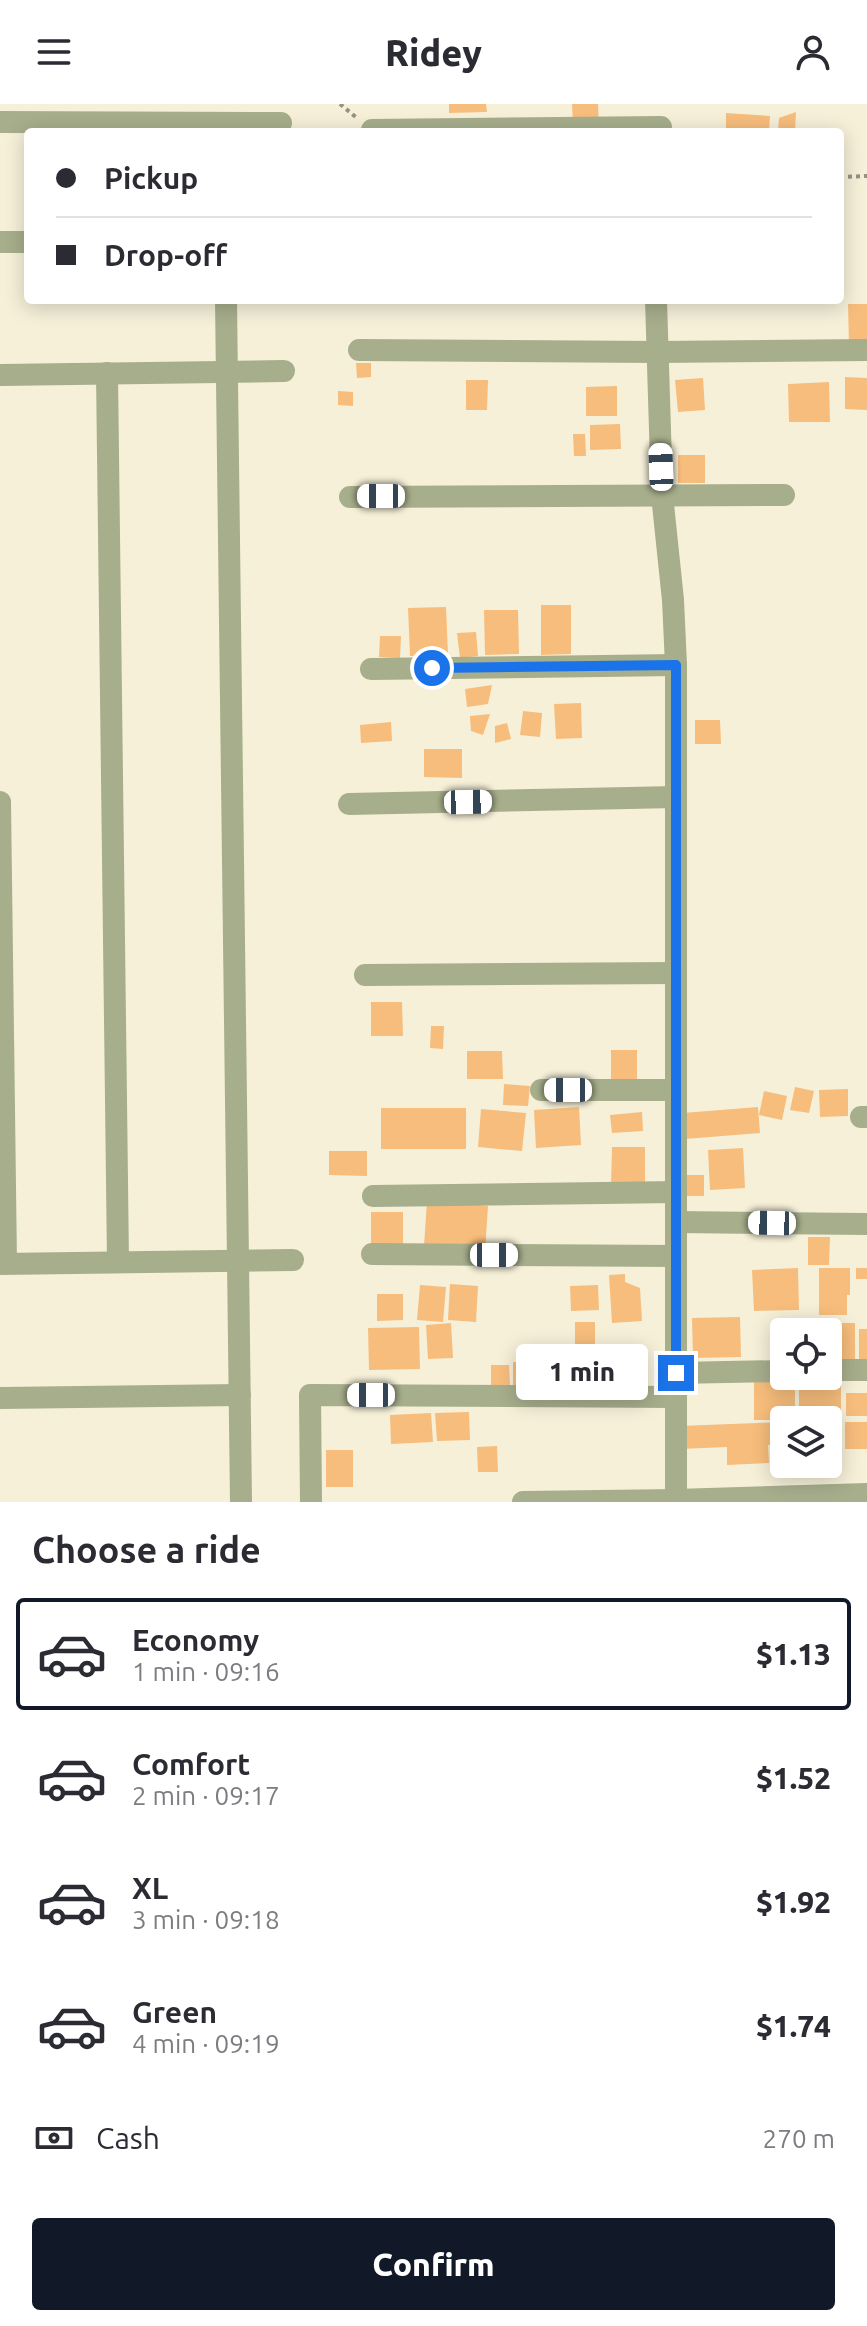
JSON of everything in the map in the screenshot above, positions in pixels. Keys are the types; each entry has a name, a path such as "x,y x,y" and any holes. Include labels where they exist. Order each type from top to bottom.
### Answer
{"street":[{"path":"660,128 665,104"},
{"path":"0,122 224,127 281,123"},
{"path":"0,242 24,242"},
{"path":"226,304 241,1502"},
{"path":"656,304 662,495 676,665 676,1501"},
{"path":"359,350 867,350"},
{"path":"0,375 284,371"},
{"path":"107,373 118,1262"},
{"path":"350,497 784,495"},
{"path":"371,669 676,665"},
{"path":"349,804 676,797"},
{"path":"0,802 3,1264 293,1260"},
{"path":"365,975 676,973"},
{"path":"541,1090 676,1090"},
{"path":"373,1196 676,1192"},
{"path":"676,1222 867,1224"},
{"path":"372,1254 676,1256"},
{"path":"842,1370 867,1370"},
{"path":"676,1373 770,1371"},
{"path":"0,1398 240,1395"},
{"path":"311,1502 310,1395 676,1397"},
{"path":"523,1502 676,1501 867,1494"}],"path":[{"path":"844,177 867,176"}],"building":[{"path":"449,104 486,104 487,112 449,113"},
{"path":"572,104 598,104 599,123 573,125"},
{"path":"796,112 795,128 778,128 779,118"},
{"path":"726,113 770,116 769,128 726,128"},
{"path":"848,304 867,304 867,346 849,346"},
{"path":"356,363 371,363 371,377 357,378"},
{"path":"845,377 867,378 867,410 845,409"},
{"path":"703,378 705,410 678,412 675,380"},
{"path":"466,380 488,380 487,410 466,410"},
{"path":"829,382 830,422 789,422 788,384"},
{"path":"617,386 617,416 586,416 586,387"},
{"path":"338,391 353,392 353,406 338,405"},
{"path":"620,424 621,449 590,450 590,425"},
{"path":"573,434 585,434 586,456 574,456"},
{"path":"678,455 705,455 705,483 678,483"},
{"path":"541,605 571,605 571,654 541,655"},
{"path":"446,607 448,655 410,656 408,608"},
{"path":"484,610 518,610 519,654 485,655"},
{"path":"476,632 478,656 460,658 457,633"},
{"path":"380,636 401,636 400,658 379,657"},
{"path":"492,685 488,704 467,707 465,689"},
{"path":"581,703 582,738 556,739 554,704"},
{"path":"523,711 542,713 540,737 520,735"},
{"path":"490,714 483,735 471,731 470,716"},
{"path":"695,720 720,720 721,744 695,744"},
{"path":"391,722 392,741 361,743 360,725"},
{"path":"507,723 511,739 495,743 495,726"},
{"path":"424,749 462,749 462,778 424,777"},
{"path":"371,1002 402,1002 403,1036 371,1036"},
{"path":"431,1026 444,1026 443,1049 430,1048"},
{"path":"611,1050 637,1050 637,1079 611,1079"},
{"path":"467,1051 502,1051 503,1079 467,1079"},
{"path":"504,1084 530,1086 528,1106 503,1105"},
{"path":"795,1087 814,1091 809,1113 790,1110"},
{"path":"848,1089 848,1116 820,1117 819,1090"},
{"path":"764,1091 787,1096 782,1120 759,1115"},
{"path":"579,1107 581,1145 536,1148 534,1110"},
{"path":"758,1107 760,1133 685,1139 683,1113"},
{"path":"381,1108 466,1108 466,1149 381,1149"},
{"path":"481,1109 526,1113 522,1151 478,1147"},
{"path":"642,1112 643,1131 612,1133 610,1115"},
{"path":"612,1147 645,1147 645,1186 611,1186"},
{"path":"743,1148 745,1188 710,1190 708,1150"},
{"path":"329,1151 367,1151 367,1176 329,1175"},
{"path":"684,1175 704,1175 704,1196 684,1196"},
{"path":"427,1201 488,1206 485,1251 424,1246"},
{"path":"371,1212 403,1212 403,1248 371,1249"},
{"path":"808,1237 830,1237 829,1265 808,1265"},
{"path":"798,1268 799,1310 754,1311 752,1270"},
{"path":"819,1268 850,1268 847,1315 819,1315"},
{"path":"856,1268 867,1268 867,1279 856,1279"},
{"path":"625,1274 625,1282 640,1288 642,1321 612,1323 609,1275"},
{"path":"450,1284 478,1286 476,1322 448,1320"},
{"path":"420,1285 446,1287 443,1322 417,1320"},
{"path":"598,1285 599,1310 571,1311 570,1286"},
{"path":"377,1294 403,1294 403,1320 377,1321"},
{"path":"740,1317 741,1357 693,1358 692,1318"},
{"path":"575,1322 595,1322 595,1354 575,1354"},
{"path":"451,1323 453,1358 428,1359 426,1325"},
{"path":"842,1323 855,1323 855,1360 842,1360"},
{"path":"419,1327 420,1369 369,1370 368,1328"},
{"path":"859,1329 867,1329 867,1361 859,1361"},
{"path":"544,1356 572,1357 571,1388 542,1387"},
{"path":"513,1362 533,1362 533,1390 513,1390"},
{"path":"491,1365 509,1365 510,1386 491,1387"},
{"path":"754,1380 770,1380 770,1390 795,1390 795,1406 770,1406 770,1420 754,1420"},
{"path":"799,1390 841,1390 841,1406 799,1406"},
{"path":"846,1393 867,1393 867,1416 846,1416"},
{"path":"469,1412 470,1440 437,1441 435,1413"},
{"path":"431,1413 433,1442 391,1444 390,1415"},
{"path":"845,1422 867,1422 867,1449 845,1449"},
{"path":"770,1423 769,1463 727,1465 727,1447 680,1449 679,1426"},
{"path":"497,1446 498,1472 478,1472 477,1447"},
{"path":"326,1450 353,1450 353,1487 326,1487"}],"route":[{"path":"432,668 676,665 676,1373"}]}
